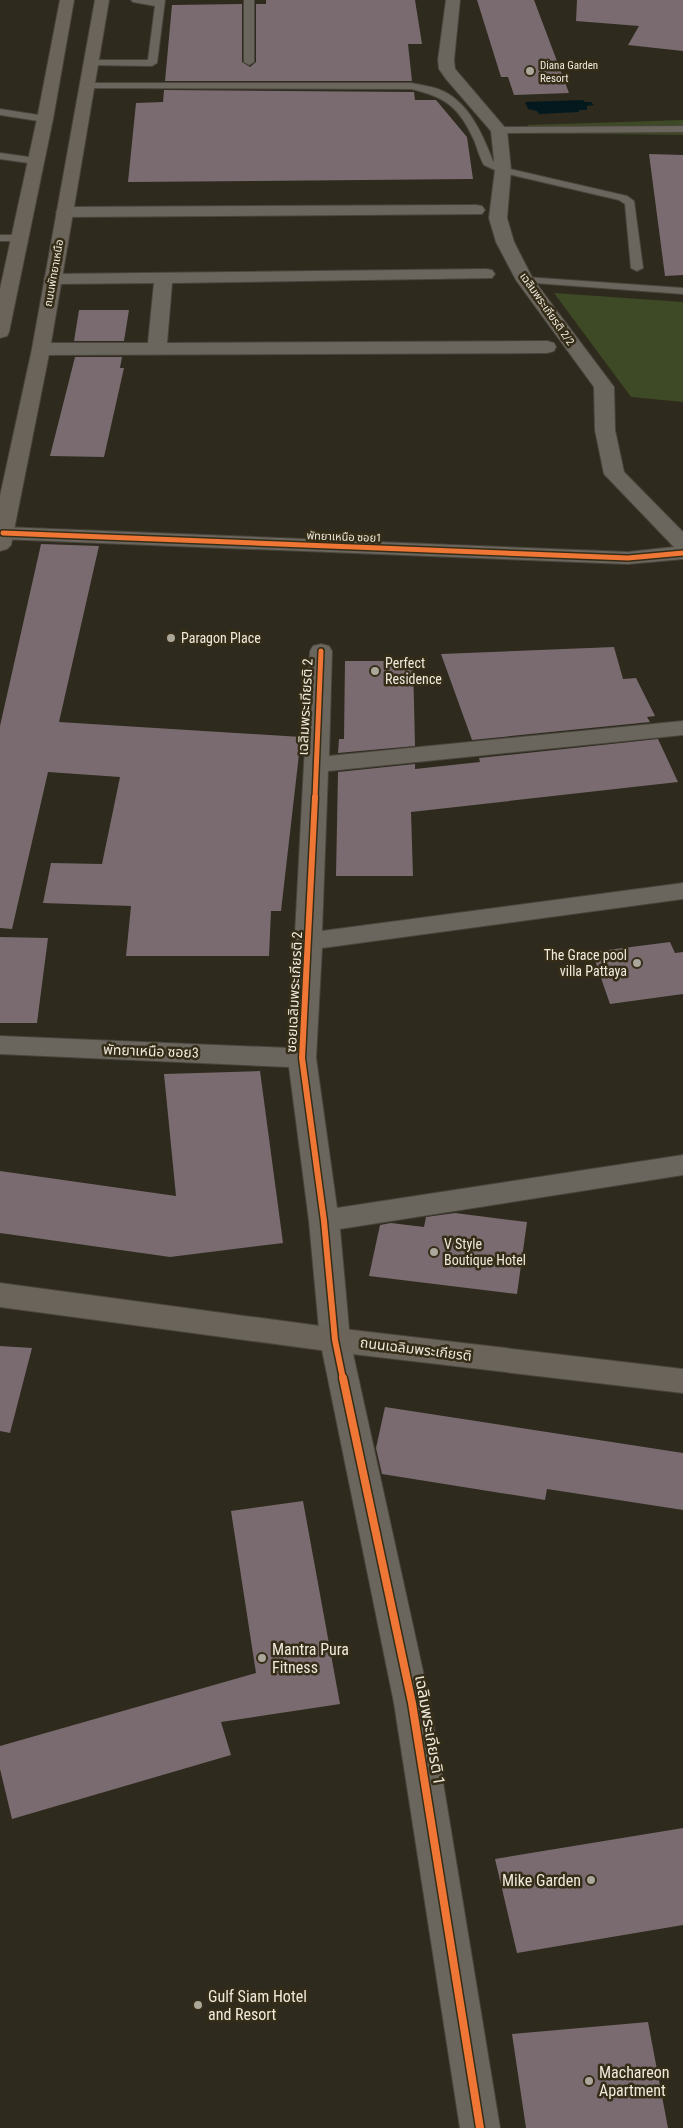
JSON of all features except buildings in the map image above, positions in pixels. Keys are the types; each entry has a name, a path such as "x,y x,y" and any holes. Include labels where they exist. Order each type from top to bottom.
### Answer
{"main road":[{"path":"0,332 6,276 20,238 67,0"},
{"name":"ถนนพัทยาเหนือ","path":"2,539 41,349 102,0"},
{"name":"ถนนเฉลิมพระเกียรติ","path":"0,1295 335,1340 683,1381"}],"street":[{"path":"454,0 446,60 447,69 499,130"},
{"name":"เฉลิมพระเกียรติ 2/2","path":"499,130 503,170 498,218 505,242 525,280 604,387 605,430 614,474 683,546"},
{"path":"65,212 476,210"},
{"path":"53,279 164,276 486,274"},
{"path":"157,350 164,276"},
{"path":"41,349 547,347"},
{"name":"พัทยาเหนือ ซอย1","path":"2,539 628,558 683,546"},
{"name":"เฉลิมพระเกียรติ 2","path":"321,651 315,765 683,728"},
{"name":"ซอยเฉลิมพระเกียรติ 2","path":"315,765 309,941 302,1058 324,1221 335,1340"},
{"path":"309,941 683,891"},
{"name":"พัทยาเหนือ ซอย3","path":"0,1045 302,1058"},
{"path":"324,1221 683,1165"},
{"name":"เฉลิมพระเกียรติ 1","path":"335,1340 412,1703 480,2128"}],"lane":[{"path":"91,63 152,63 159,2 136,0"},
{"path":"249,0 249,62"},
{"path":"87,86 411,86 436,92 456,105 475,128 488,163 503,170 623,198 630,202 637,268"},
{"path":"0,112 45,119"},
{"path":"499,130 683,129"},
{"path":"0,156 36,160"},
{"path":"0,238 20,238"},
{"path":"525,280 683,291"}],"green space":[{"path":"683,120 683,135 528,133 528,125"},
{"path":"554,293 683,302 683,402 631,397"}],"water":[{"path":"583,100 594,105 587,106 587,110 579,110 579,112 539,114 537,111 528,109 525,102"}],"cycle path":[{"path":"3,533 628,558 683,553"},
{"path":"321,651 309,941 302,1058 324,1221 335,1340 412,1703 480,2128"}],"place":[{"name":"Diana Garden Resort","path":"530,71"},
{"name":"Paragon Place","path":"171,638"},
{"name":"Perfect Residence","path":"375,671"},
{"name":"The Grace pool villa Pattaya","path":"637,963"},
{"name":"V Style Boutique Hotel","path":"434,1252"},
{"name":"Mantra Pura Fitness","path":"262,1658"},
{"name":"Mike Garden","path":"591,1880"},
{"name":"Gulf Siam Hotel and Resort","path":"198,2005"},
{"name":"Machareon Apartment","path":"589,2081"}]}
